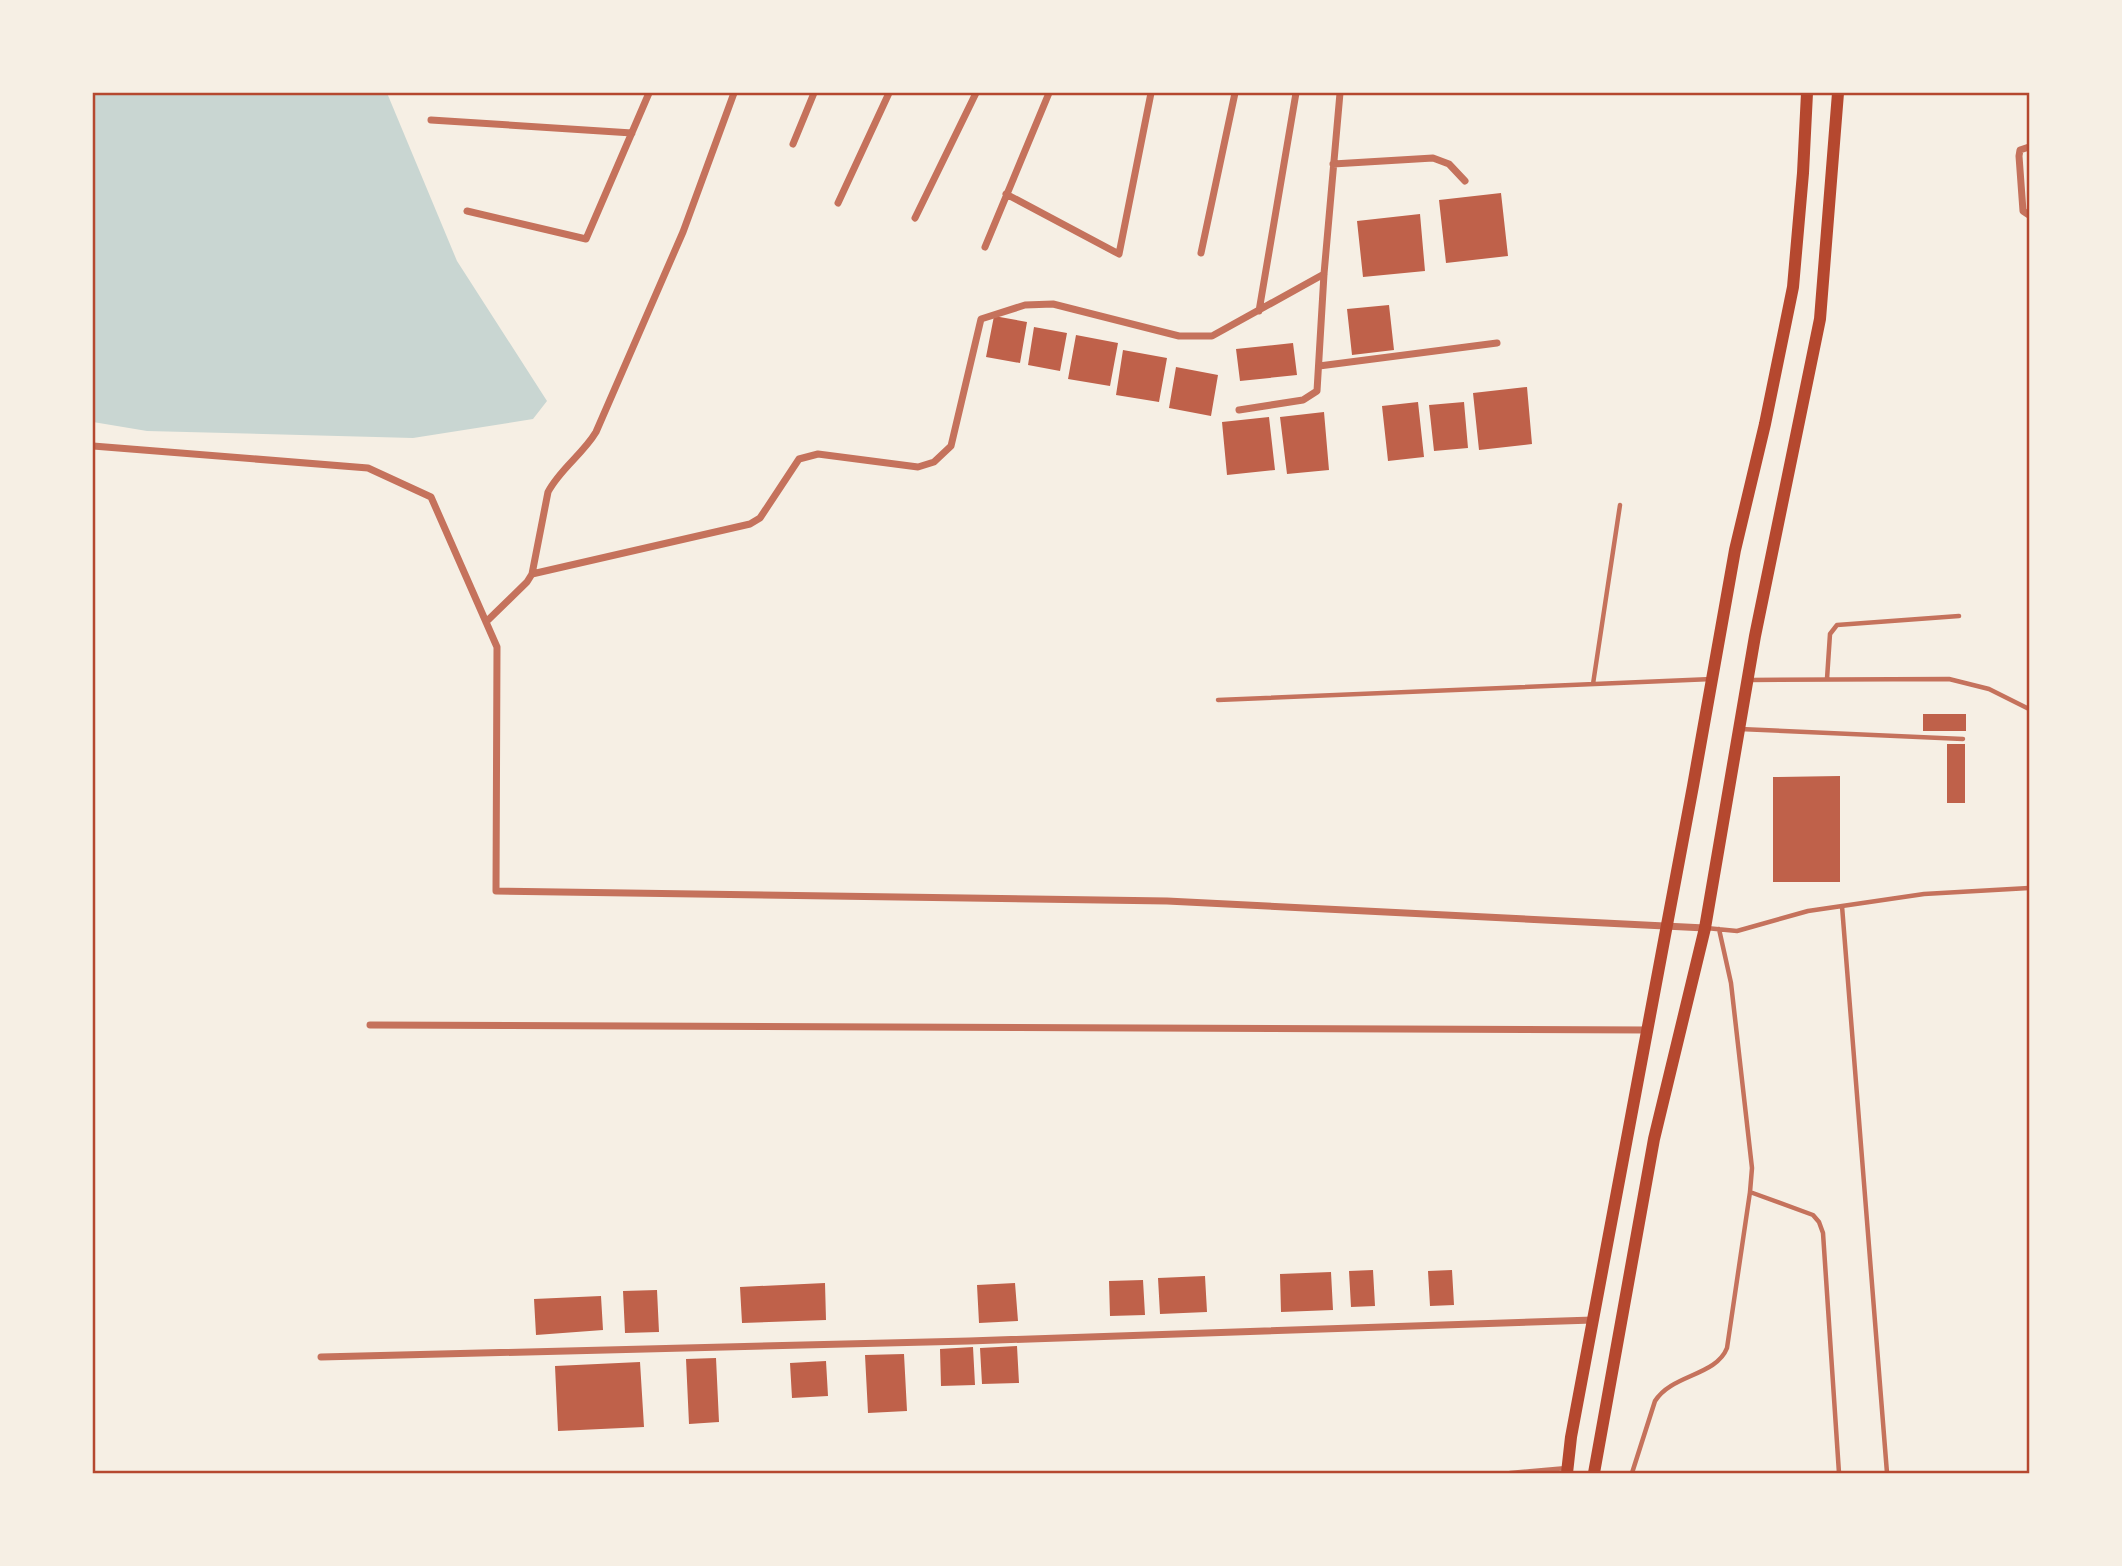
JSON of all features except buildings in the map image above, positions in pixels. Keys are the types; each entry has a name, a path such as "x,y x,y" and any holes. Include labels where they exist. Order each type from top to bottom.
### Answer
{"main road":[{"path":"1568,1471 1735,550 1766,424 1793,287 1807,93"},
{"path":"1594,1473 1654,1139 1705,928 1748,680 1820,318 1838,93"}],"street":[{"path":"467,211 586,239 649,93"},
{"path":"486,622 532,574 548,492 554,480 596,432 683,232 734,93"},
{"path":"793,144 814,93"},
{"path":"838,203 889,93"},
{"path":"915,218 976,93"},
{"path":"985,247 1049,93"},
{"path":"1006,194 1119,254 1151,93"},
{"path":"1201,253 1235,93"},
{"path":"1259,311 1296,93"},
{"path":"1239,410 1303,400 1317,391 1340,93"},
{"path":"431,120 632,133"},
{"path":"2029,147 2020,150 2019,156 2023,211 2029,215"},
{"path":"1334,164 1433,158 1449,164 1465,181"},
{"path":"532,574 750,524 760,518 799,459 808,456 818,454 918,467 934,461 951,446 981,319 1026,305 1053,304 1179,336 1212,336 1324,274"},
{"path":"1319,366 1497,343"},
{"path":"93,446 368,468 431,497 497,647 496,891 1167,901 1705,928"},
{"path":"370,1026 1648,1030"},
{"path":"321,1357 969,1341 1594,1320"}],"lane":[{"path":"1593,684 1620,505"},
{"path":"1827,679 1830,634 1837,625 1959,615"},
{"path":"1218,699 1713,679"},
{"path":"1748,680 1949,679 1989,689 2029,709"},
{"path":"1739,729 1963,739"},
{"path":"1705,928 1737,931 1808,911 1924,894 2029,888"},
{"path":"1842,906 1887,1473"},
{"path":"1633,1473 1655,1401 1661,1391 1718,1362 1724,1356 1750,1192 1752,1168 1731,984 1719,929"},
{"path":"1750,1192 1813,1215 1819,1222 1822,1233 1839,1473"},
{"path":"1510,1473 1568,1471"}],"shaded area":[{"path":"93,93 387,93 457,261 547,401 533,419 413,438 147,431 93,422"}]}
